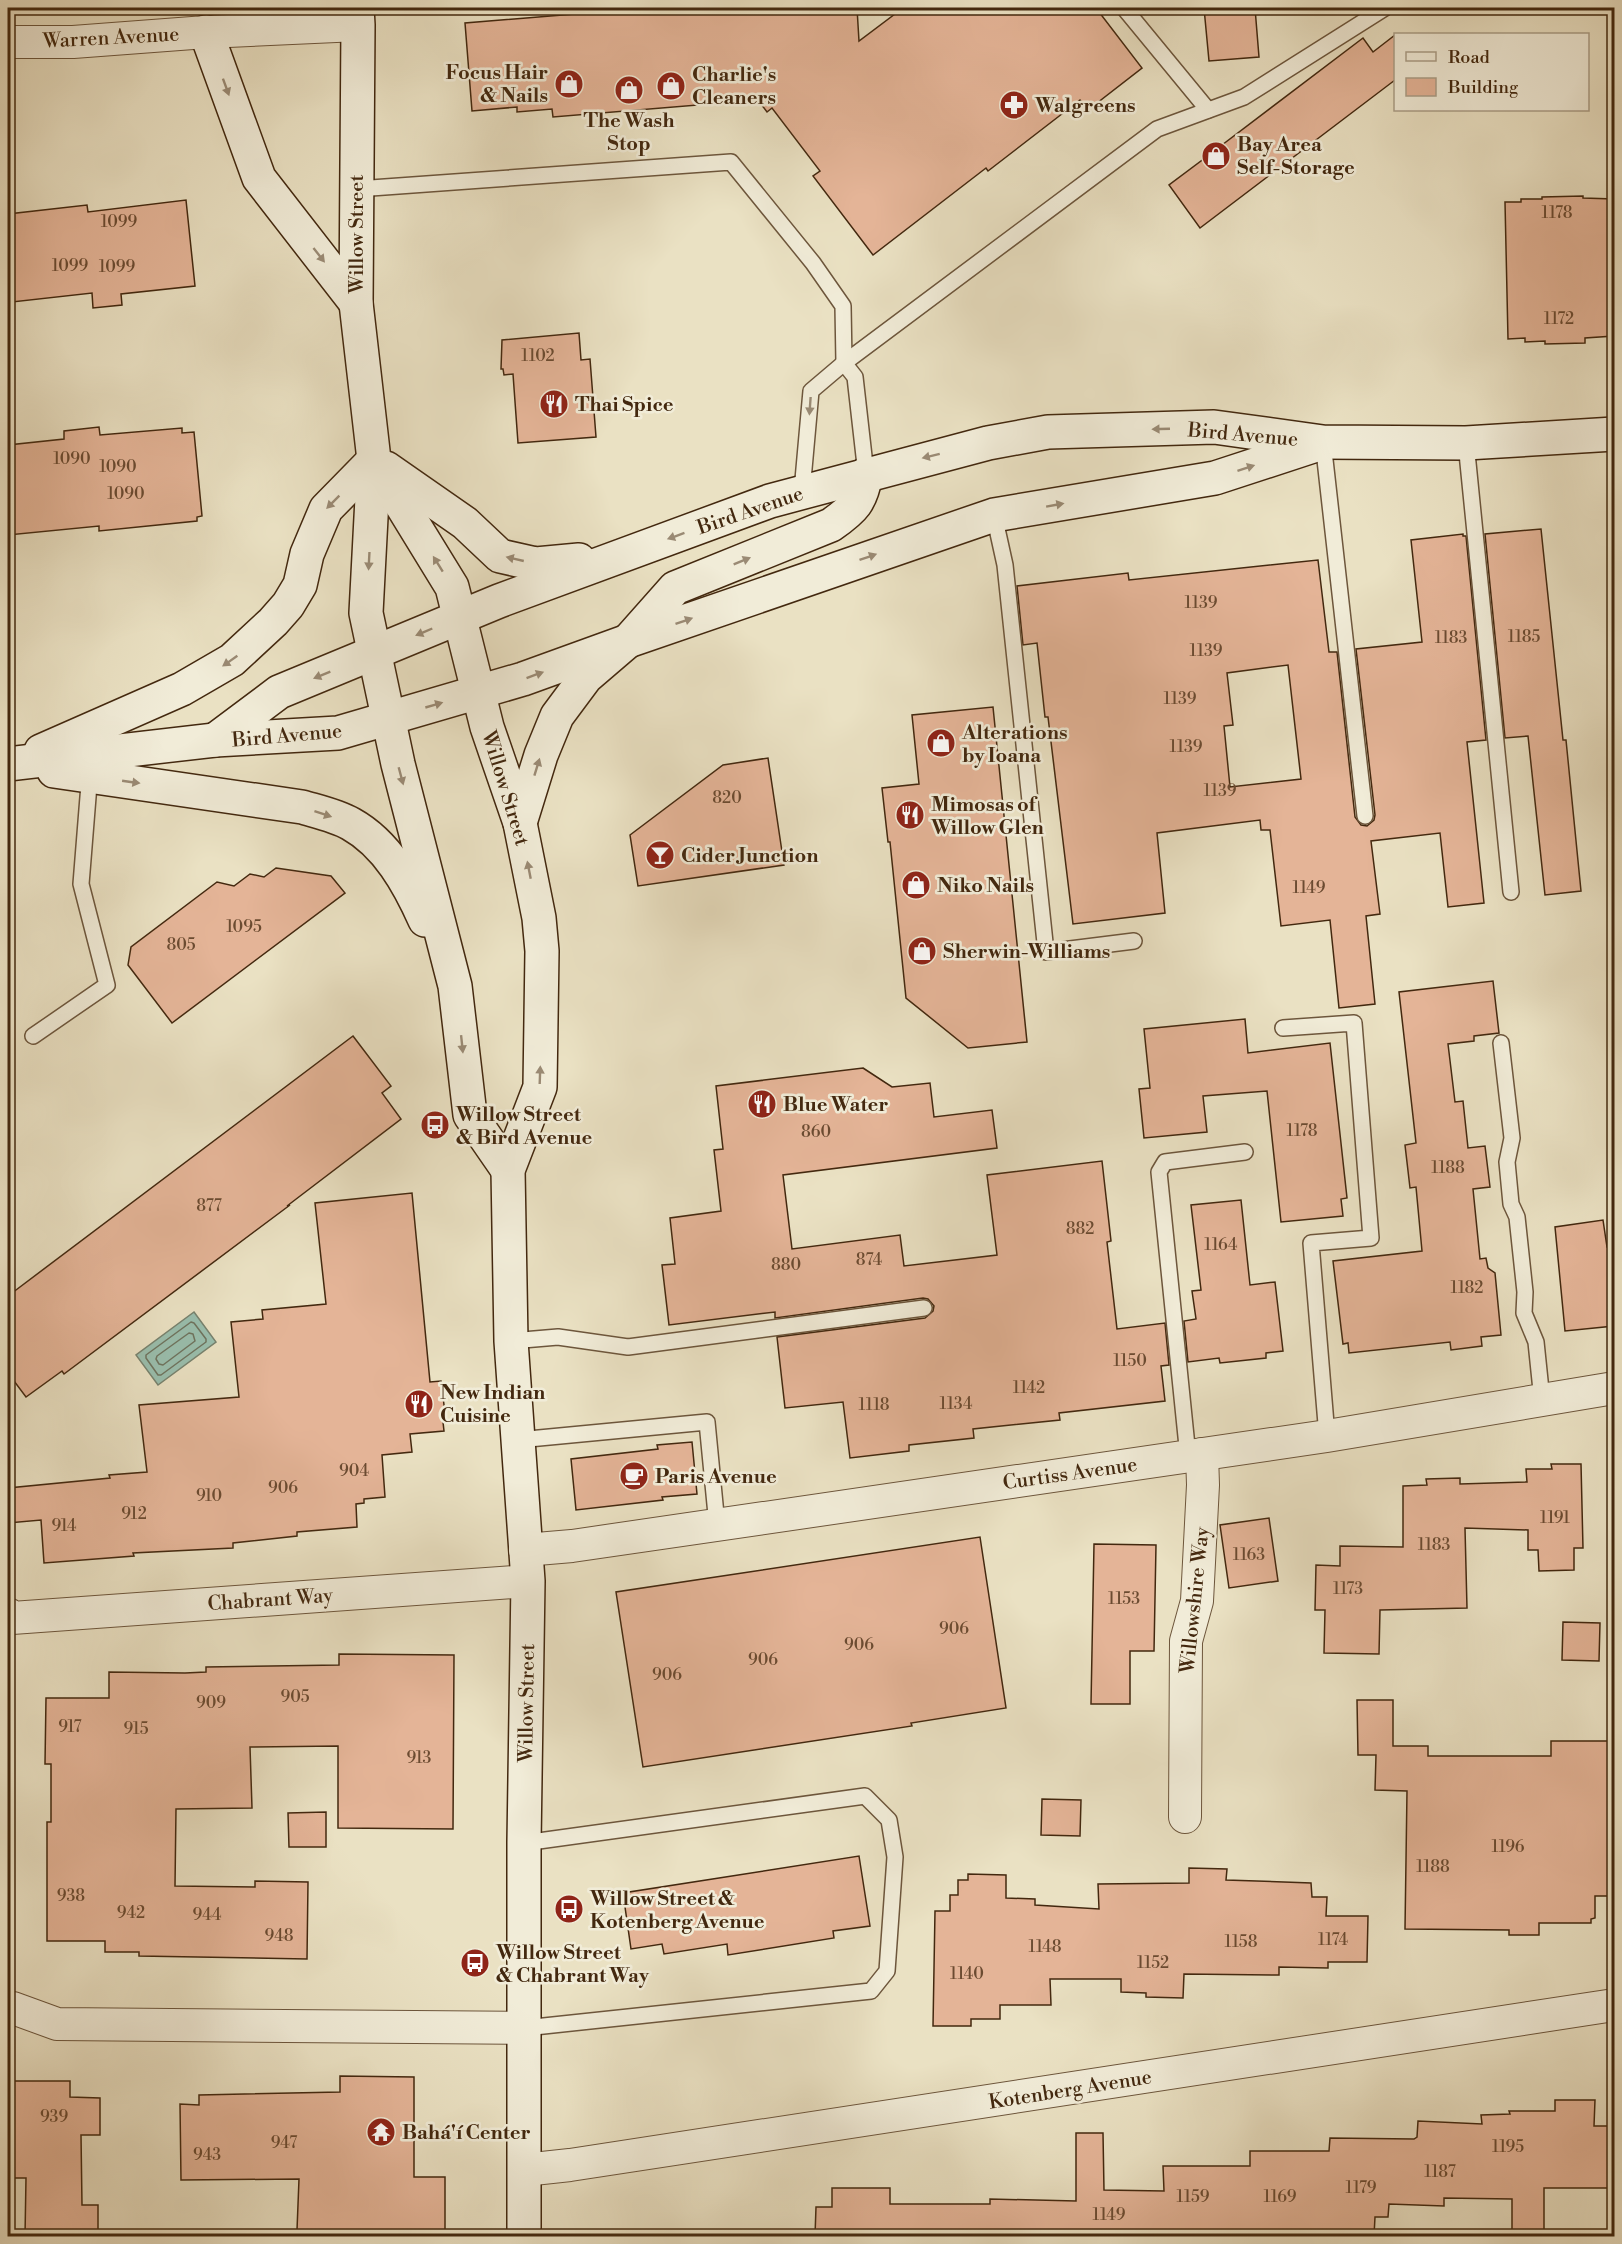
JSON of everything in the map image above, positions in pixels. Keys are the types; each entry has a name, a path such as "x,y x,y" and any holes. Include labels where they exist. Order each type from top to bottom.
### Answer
{"main road":[{"name":"Willow Street","path":"358,16 356,303 374,460 366,613 398,764 455,986 470,1115 508,1170"},
{"path":"206,32 259,177 356,303"},
{"name":"Bird Avenue","path":"215,740 279,692 459,618 770,501 988,442 1048,432 1214,427 1323,442 1466,443 1614,434"},
{"name":"Bird Avenue","path":"89,754 215,740 338,733 523,679 994,515 1215,478 1323,442"},
{"path":"9,764 89,754 182,689 232,660 288,605 300,585 307,554 326,509 374,460 465,524 500,556 536,564 615,558"},
{"name":"Willow Street","path":"374,460 452,587 487,727 520,823 542,951 540,1087 508,1170 511,1341 528,1581 524,1843 524,2236"},
{"path":"520,823 541,755 557,716 586,676 628,641 675,588 831,525 850,511 858,501 866,474"},
{"path":"9,764 89,754 302,807 352,824 376,842 393,863 418,905 455,986"}],"street":[{"name":"Warren Avenue","path":"8,42 73,42 206,32 358,16"},
{"name":"Curtiss Avenue","path":"525,1550 572,1546 1327,1436 1614,1388"},
{"name":"Willowshire Way","path":"1185,1817 1186,1641 1197,1601 1203,1485 1195,1455"},
{"name":"Chabrant Way","path":"9,1623 528,1581"},
{"path":"10,2002 57,2024 525,2028"},
{"name":"Kotenberg Avenue","path":"524,2170 570,2165 1614,2005"}],"lane":[{"path":"1124,8 1208,110"},
{"path":"802,491 811,391 844,363 1157,129 1244,97 1385,8"},
{"path":"357,189 731,162 813,263 843,306 844,363 855,377 866,474"},
{"path":"1323,442 1365,816"},
{"path":"1466,443 1511,891"},
{"path":"994,515 1005,565 1046,952 1134,941"},
{"path":"33,1036 107,985 81,884 89,754"},
{"path":"1283,1028 1354,1023 1371,1238 1311,1244 1327,1436"},
{"path":"1501,1043 1512,1138 1508,1162 1511,1203 1517,1217 1525,1292 1524,1313 1536,1342 1542,1400"},
{"path":"1195,1455 1159,1172 1165,1162 1245,1152"},
{"path":"511,1341 558,1337 628,1347 924,1308"},
{"path":"518,1440 707,1422 717,1524"},
{"path":"524,1843 865,1796 889,1820 895,1857 886,1971 871,1991 525,2028"}],"water":[{"path":"194,1312 216,1342 158,1385 136,1355"}],"building":[{"path":"648,8 857,8 859,41 903,8 1096,8 1142,68 1088,110 1080,100 988,171 986,168 873,255 813,176 820,171 772,108 767,112 758,100 553,117 552,109 517,112 517,107 472,111 465,23"},
{"path":"1204,8 1255,8 1259,57 1209,61"},
{"path":"1394,36 1394,81 1200,228 1169,185 1209,155 1220,168 1218,148 1363,38 1373,52"},
{"path":"1583,196 1583,198 1614,199 1614,336 1585,338 1585,343 1545,344 1545,341 1525,342 1525,338 1508,339 1505,202 1521,202 1521,199 1542,199 1542,197"},
{"path":"186,200 195,286 121,294 122,305 93,308 92,293 12,302 8,270 8,214 87,205 88,212"},
{"path":"579,333 581,360 590,359 596,437 518,443 513,374 504,375 501,369 502,340"},
{"path":"99,427 100,435 182,428 182,433 194,432 202,516 197,517 197,521 99,531 99,526 8,535 8,445 64,439 64,431"},
{"path":"1541,529 1581,891 1545,895 1528,736 1505,738 1485,534"},
{"path":"1463,534 1466,536 1486,740 1467,742 1484,903 1448,907 1440,833 1371,841 1380,914 1366,916 1375,1004 1339,1008 1330,920 1281,926 1270,830 1261,830 1260,820 1157,833 1165,913 1073,924 1037,643 1023,645 1017,586 1128,573 1129,580 1318,560 1329,652 1337,652 1355,817 1361,825 1367,826 1374,820 1375,815 1356,649 1422,642 1411,540","holes":["1288,665 1301,779 1230,787 1224,726 1233,725 1227,673"]},
{"path":"993,707 1027,1042 968,1048 906,998 890,842 888,842 882,788 919,784 912,715"},
{"path":"768,758 784,865 638,886 630,835 723,765"},
{"path":"276,868 331,876 345,893 172,1023 128,965 131,947 217,882 234,886 250,874 264,877"},
{"path":"1493,981 1499,1033 1474,1036 1474,1041 1448,1044 1455,1102 1463,1101 1468,1148 1485,1146 1490,1187 1473,1189 1480,1259 1486,1258 1488,1268 1495,1273 1501,1335 1481,1337 1482,1346 1451,1350 1450,1342 1349,1353 1348,1343 1343,1344 1333,1261 1422,1251 1416,1187 1410,1188 1405,1145 1416,1143 1399,992"},
{"path":"1245,1019 1248,1053 1330,1043 1347,1198 1341,1199 1343,1216 1281,1222 1267,1091 1203,1096 1207,1132 1144,1138 1139,1089 1150,1088 1144,1029"},
{"path":"353,1036 391,1086 382,1093 401,1119 64,1374 62,1371 26,1397 8,1373 8,1296"},
{"path":"863,1068 892,1087 930,1083 934,1117 992,1110 997,1148 783,1175 792,1249 900,1235 904,1266 997,1255 987,1175 1102,1161 1111,1241 1107,1242 1117,1329 1165,1323 1169,1365 1161,1366 1165,1401 1059,1413 1060,1420 973,1429 974,1438 909,1445 909,1451 850,1458 843,1402 785,1408 777,1337 925,1318 933,1311 934,1306 928,1299 775,1318 775,1312 669,1325 662,1265 675,1264 670,1218 721,1211 714,1150 723,1149 716,1086"},
{"path":"412,1193 430,1382 441,1381 446,1421 443,1422 444,1431 410,1434 412,1452 382,1455 385,1497 364,1499 364,1503 356,1504 357,1527 297,1532 297,1536 233,1543 233,1548 133,1553 134,1556 44,1563 41,1520 8,1523 8,1488 147,1472 139,1405 239,1397 231,1322 263,1319 262,1310 326,1304 315,1203"},
{"path":"1241,1200 1250,1285 1275,1282 1283,1351 1266,1353 1266,1358 1220,1363 1219,1358 1188,1362 1184,1321 1196,1319 1192,1291 1201,1290 1191,1205"},
{"path":"1603,1220 1607,1247 1609,1247 1614,1294 1614,1326 1565,1331 1555,1227"},
{"name":"Paris Avenue","path":"692,1442 697,1494 576,1510 571,1459 658,1449 657,1445"},
{"path":"1551,1464 1581,1464 1583,1548 1574,1548 1574,1570 1539,1571 1538,1550 1528,1550 1528,1530 1465,1528 1467,1608 1380,1610 1379,1654 1324,1653 1325,1610 1315,1610 1316,1565 1340,1566 1340,1546 1403,1547 1403,1486 1427,1485 1426,1479 1460,1478 1460,1484 1527,1482 1526,1469 1552,1469"},
{"path":"1269,1518 1278,1581 1229,1588 1220,1525"},
{"path":"980,1537 1006,1708 911,1723 912,1726 643,1767 616,1592"},
{"path":"1094,1544 1156,1545 1154,1651 1130,1651 1130,1704 1091,1704"},
{"path":"1563,1622 1600,1623 1599,1661 1562,1660"},
{"path":"339,1654 454,1655 453,1829 338,1828 338,1746 250,1747 252,1808 176,1809 175,1886 255,1887 255,1881 308,1882 307,1959 139,1956 139,1952 105,1952 105,1941 47,1941 47,1822 51,1822 51,1764 45,1764 46,1698 109,1698 109,1672 185,1673 206,1672 206,1667 339,1665"},
{"path":"1357,1700 1393,1700 1393,1746 1428,1746 1428,1756 1551,1756 1551,1741 1614,1741 1614,1896 1595,1896 1595,1918 1591,1919 1591,1923 1539,1923 1539,1935 1509,1935 1509,1930 1405,1929 1407,1791 1375,1790 1376,1755 1358,1755"},
{"path":"1042,1799 1081,1800 1080,1836 1041,1835"},
{"path":"326,1812 326,1847 289,1847 288,1813"},
{"path":"859,1856 870,1926 833,1931 834,1938 728,1955 727,1944 664,1954 662,1944 631,1949 623,1893"},
{"path":"1189,1868 1227,1869 1226,1880 1311,1883 1312,1897 1327,1897 1326,1916 1368,1916 1367,1962 1328,1962 1328,1968 1279,1967 1279,1975 1184,1974 1183,1998 1146,1997 1146,1993 1121,1992 1121,1979 1050,1979 1051,2005 1000,2005 1000,2019 971,2019 971,2026 933,2026 935,1911 950,1911 950,1895 958,1895 958,1880 968,1880 968,1874 1006,1875 1006,1898 1035,1899 1035,1905 1099,1909 1098,1884 1189,1883"},
{"path":"340,2076 414,2077 414,2177 445,2177 445,2231 297,2230 299,2179 181,2180 180,2104 199,2105 199,2095 340,2092"},
{"path":"8,2081 70,2081 70,2097 100,2098 100,2135 81,2135 82,2205 98,2205 98,2236 25,2236 26,2178 8,2178"},
{"path":"1555,2100 1595,2100 1594,2126 1613,2126 1613,2188 1544,2188 1544,2236 1512,2236 1512,2199 1444,2198 1444,2206 1389,2204 1388,2217 1375,2217 1374,2236 1333,2236 1330,2232 1221,2231 1221,2236 815,2236 816,2207 832,2207 832,2188 890,2188 890,2204 990,2204 990,2199 1076,2201 1076,2133 1103,2133 1104,2190 1164,2191 1163,2166 1250,2166 1250,2151 1329,2151 1330,2138 1414,2139 1417,2137 1418,2121 1482,2124 1481,2115 1510,2114 1509,2111 1555,2111"}],"place":[{"name":"Focus Hair & Nails","path":"569,84"},
{"name":"Charlie's Cleaners","path":"671,86"},
{"name":"The Wash Stop","path":"629,90"},
{"name":"Walgreens","path":"1014,105"},
{"name":"Bay Area Self-Storage","path":"1216,156"},
{"name":"Thai Spice","path":"554,404"},
{"name":"Alterations by Ioana","path":"941,743"},
{"name":"Mimosas of Willow Glen","path":"910,815"},
{"name":"Cider Junction","path":"660,855"},
{"name":"Niko Nails","path":"916,885"},
{"name":"Sherwin-Williams","path":"922,951"},
{"name":"Blue Water","path":"762,1104"},
{"name":"Willow Street & Bird Avenue","path":"435,1125"},
{"name":"New Indian Cuisine","path":"419,1404"},
{"name":"Paris Avenue","path":"634,1476"},
{"name":"Willow Street & Kotenberg Avenue","path":"569,1909"},
{"name":"Willow Street & Chabrant Way","path":"475,1963"},
{"name":"Bahá'í Center","path":"381,2132"}]}
